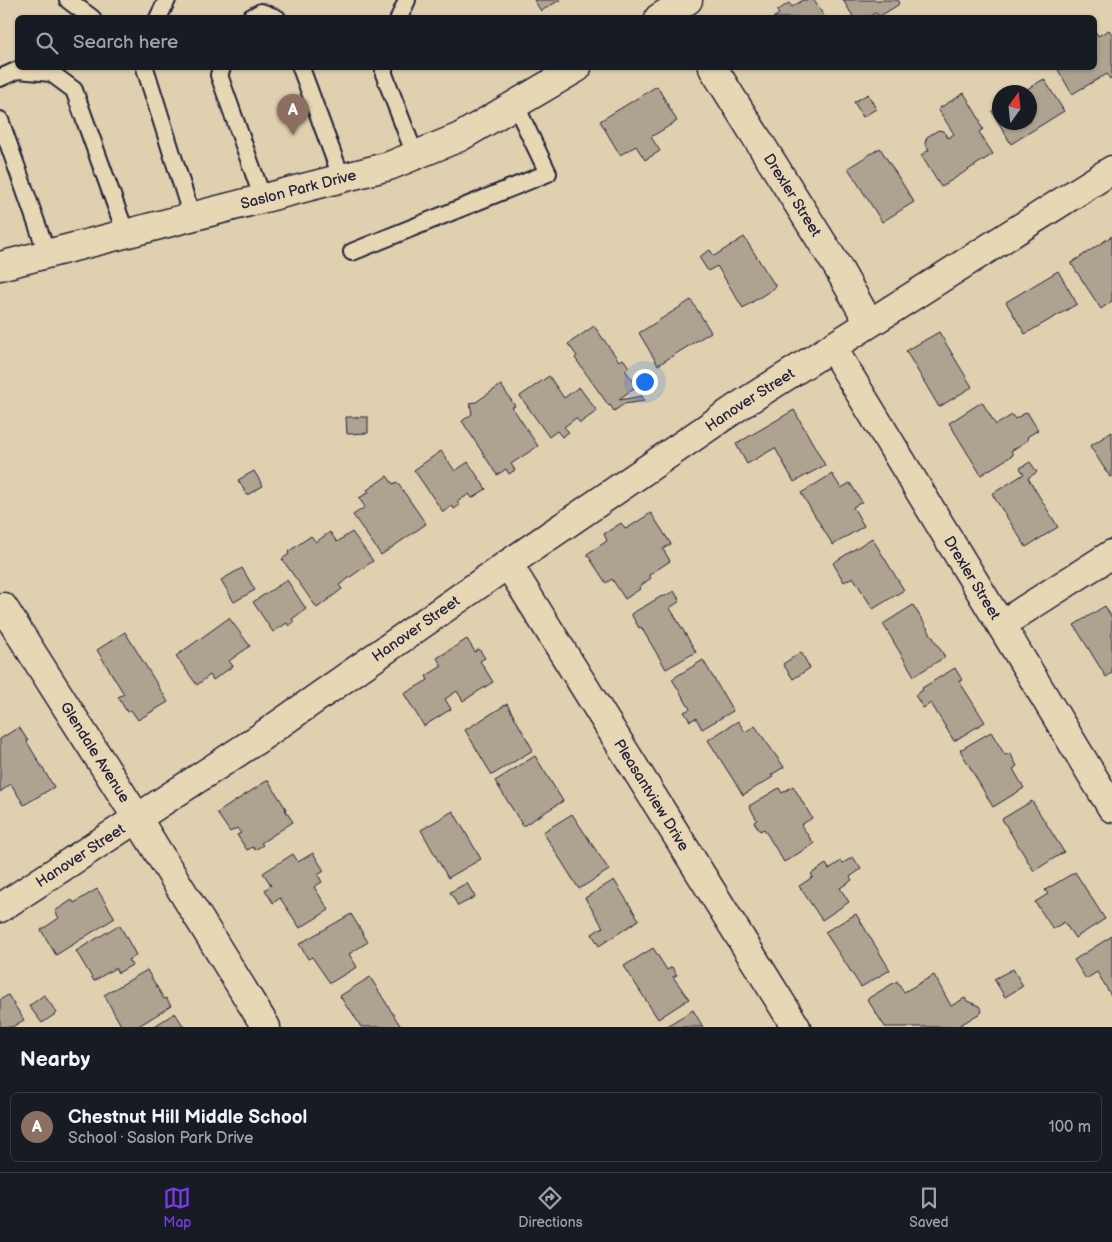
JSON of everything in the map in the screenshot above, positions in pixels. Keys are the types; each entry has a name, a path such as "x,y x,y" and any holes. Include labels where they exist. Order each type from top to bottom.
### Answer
{"street":[{"name":"Saslon Park Drive","path":"0,266 389,166 460,137 574,70"},
{"name":"Drexler Street","path":"714,70 836,266 869,323"},
{"path":"869,323 1112,170"},
{"name":"Hanover Street","path":"0,908 258,739 508,564 739,406 869,323"},
{"name":"Drexler Street","path":"832,347 1002,624 1112,808"},
{"path":"1002,624 1112,554"},
{"name":"Pleasantview Drive","path":"508,564 796,1027"},
{"name":"Glendale Avenue","path":"3,607 137,818 266,1027"}],"lane":[{"path":"68,0 88,15"},
{"path":"160,15 167,0"},
{"path":"400,15 407,0"},
{"path":"256,15 261,12 269,15"},
{"path":"0,78 18,70 51,73 74,90 126,234"},
{"path":"146,70 192,217"},
{"path":"302,70 342,179"},
{"path":"384,70 415,155"},
{"path":"220,71 263,199"},
{"path":"352,252 548,173 515,104"},
{"path":"0,120 47,253"}],"building":[{"path":"534,0 560,0 541,11"},
{"path":"803,0 814,0 823,15 778,15 779,14 777,11 789,3 792,7"},
{"path":"843,0 899,1 898,5 882,15 875,13 872,15 852,15"},
{"path":"1109,30 1112,34 1112,77 1110,79 1107,74 1072,94 1058,70 1097,70 1097,34 1098,36"},
{"path":"1044,79 1064,111 1037,128 1037,85 1034,85"},
{"path":"657,86 677,121 651,137 660,151 645,160 636,146 620,155 600,121"},
{"path":"964,93 981,122 979,123 983,129 979,132 993,154 941,187 921,155 929,150 925,143 927,137 938,130 943,131 948,138 954,134 938,109"},
{"path":"868,94 876,109 863,117 854,102"},
{"path":"1003,130 1033,130 1011,144"},
{"path":"880,148 914,202 882,222 848,168"},
{"path":"1112,236 1112,301 1101,309 1071,263"},
{"path":"744,237 776,287 743,308 717,266 708,271 699,257 710,250 714,256"},
{"path":"1058,271 1077,304 1025,334 1006,302"},
{"path":"691,300 711,332 658,365 639,333"},
{"path":"594,326 619,361 623,359 629,367 625,370 637,386 619,399 642,396 644,401 624,404 614,411 575,358 577,356 568,344"},
{"path":"939,332 972,387 939,407 906,351"},
{"path":"549,376 564,398 579,387 597,411 580,423 576,418 564,427 569,432 562,437 557,431 549,437 520,396"},
{"path":"501,385 515,406 512,407 538,446 511,464 515,470 509,474 506,469 497,475 462,421 472,414 470,403 476,402"},
{"path":"982,402 996,425 1012,415 1015,419 1027,412 1038,430 1027,437 1028,440 1011,451 1013,455 981,475 949,423"},
{"path":"794,410 825,465 794,482 775,448 747,464 736,444"},
{"path":"346,417 368,417 368,433 347,434"},
{"path":"1112,432 1112,476 1110,477 1090,446"},
{"path":"441,451 455,471 468,462 486,489 472,498 469,494 457,502 460,505 454,509 452,506 443,512 414,470"},
{"path":"1030,462 1037,472 1028,478 1058,527 1026,547 992,494 1024,474 1020,468"},
{"path":"254,471 263,486 247,495 238,480"},
{"path":"832,474 841,488 850,483 862,502 853,507 864,526 833,545 801,493"},
{"path":"387,476 393,484 397,482 426,524 381,555 353,515 365,507 359,498"},
{"path":"651,513 671,544 663,549 670,561 649,575 651,578 639,587 640,589 625,599 612,579 606,583 587,554 607,541 604,534 621,523 626,529"},
{"path":"330,532 337,542 352,532 373,561 339,585 342,589 317,608 282,559 289,554 288,552 311,536 316,542"},
{"path":"872,538 904,590 873,609 853,577 844,582 833,563"},
{"path":"242,568 255,590 234,602 221,580"},
{"path":"287,580 306,609 292,619 294,622 289,626 287,623 273,632 253,602"},
{"path":"674,591 680,601 670,608 696,652 666,669 631,614"},
{"path":"913,605 945,657 914,676 883,624"},
{"path":"1105,606 1112,618 1112,673 1106,677 1074,625"},
{"path":"229,618 250,646 229,661 233,666 213,680 210,675 197,685 176,656"},
{"path":"125,632 168,702 138,720 131,710 127,712 118,697 124,694 97,650"},
{"path":"467,639 475,652 479,649 485,658 480,661 493,682 463,701 457,691 445,699 451,709 424,726 404,694 428,680 426,676 442,666 437,658"},
{"path":"801,652 810,668 793,679 783,664"},
{"path":"703,660 733,711 702,729 696,718 690,721 684,712 690,709 672,679"},
{"path":"955,668 962,680 959,681 985,722 954,741 931,703 923,708 915,695 923,690 922,688"},
{"path":"507,704 533,750 492,775 465,730"},
{"path":"738,721 745,732 755,726 784,767 771,775 773,777 743,795 708,740"},
{"path":"19,727 54,787 24,805 11,784 0,792 0,739"},
{"path":"991,732 1005,755 1010,753 1017,766 1013,769 1024,788 993,807 960,750"},
{"path":"535,756 563,801 523,826 495,781"},
{"path":"268,780 293,822 261,843 263,845 255,850 253,847 247,850 237,835 241,833 237,828 230,832 217,813"},
{"path":"793,786 812,818 801,825 814,844 784,862 764,829 760,831 754,822 757,820 749,806 779,788 782,793"},
{"path":"1032,801 1064,852 1034,871 1002,819"},
{"path":"453,811 481,859 448,878 421,830"},
{"path":"572,814 609,870 579,889 543,832"},
{"path":"313,853 324,871 318,875 322,882 314,887 329,910 300,928 280,898 273,903 265,890 271,885 263,873 293,854 298,862"},
{"path":"853,857 861,869 850,877 852,880 840,888 849,902 822,920 799,886 813,877 811,874 826,864 829,869 841,861 843,863"},
{"path":"1075,872 1105,919 1075,938 1064,922 1053,929 1035,902 1048,894 1045,890"},
{"path":"614,880 639,920 599,946 592,934 603,927 585,898"},
{"path":"467,883 475,897 458,906 450,892"},
{"path":"97,889 115,918 56,955 41,930 59,918 55,911 72,900 74,903"},
{"path":"351,914 368,942 349,954 357,967 330,983 312,957 308,959 299,944"},
{"path":"856,914 890,970 861,987 825,932"},
{"path":"120,926 136,955 128,960 132,965 118,973 115,968 94,981 76,951"},
{"path":"1112,936 1112,997 1097,972 1086,979 1074,960"},
{"path":"653,948 667,970 672,967 677,975 673,977 689,999 658,1019 624,966"},
{"path":"1013,969 1023,986 1005,997 994,979"},
{"path":"147,970 164,999 166,998 171,1006 137,1027 122,1027 104,995"},
{"path":"934,975 951,1006 965,998 967,1001 979,1006 982,1012 957,1027 885,1027 867,999 897,981 904,992"},
{"path":"370,977 401,1027 361,1027 350,1009 348,1009 340,996"},
{"path":"8,995 24,1020 12,1027 0,1027 0,1000"},
{"path":"44,995 57,1013 42,1023 29,1006"},
{"path":"693,1010 703,1027 665,1027"},
{"path":"175,1013 184,1027 153,1027"}],"place":[{"name":"Chestnut Hill Middle School","path":"293,135"}]}
